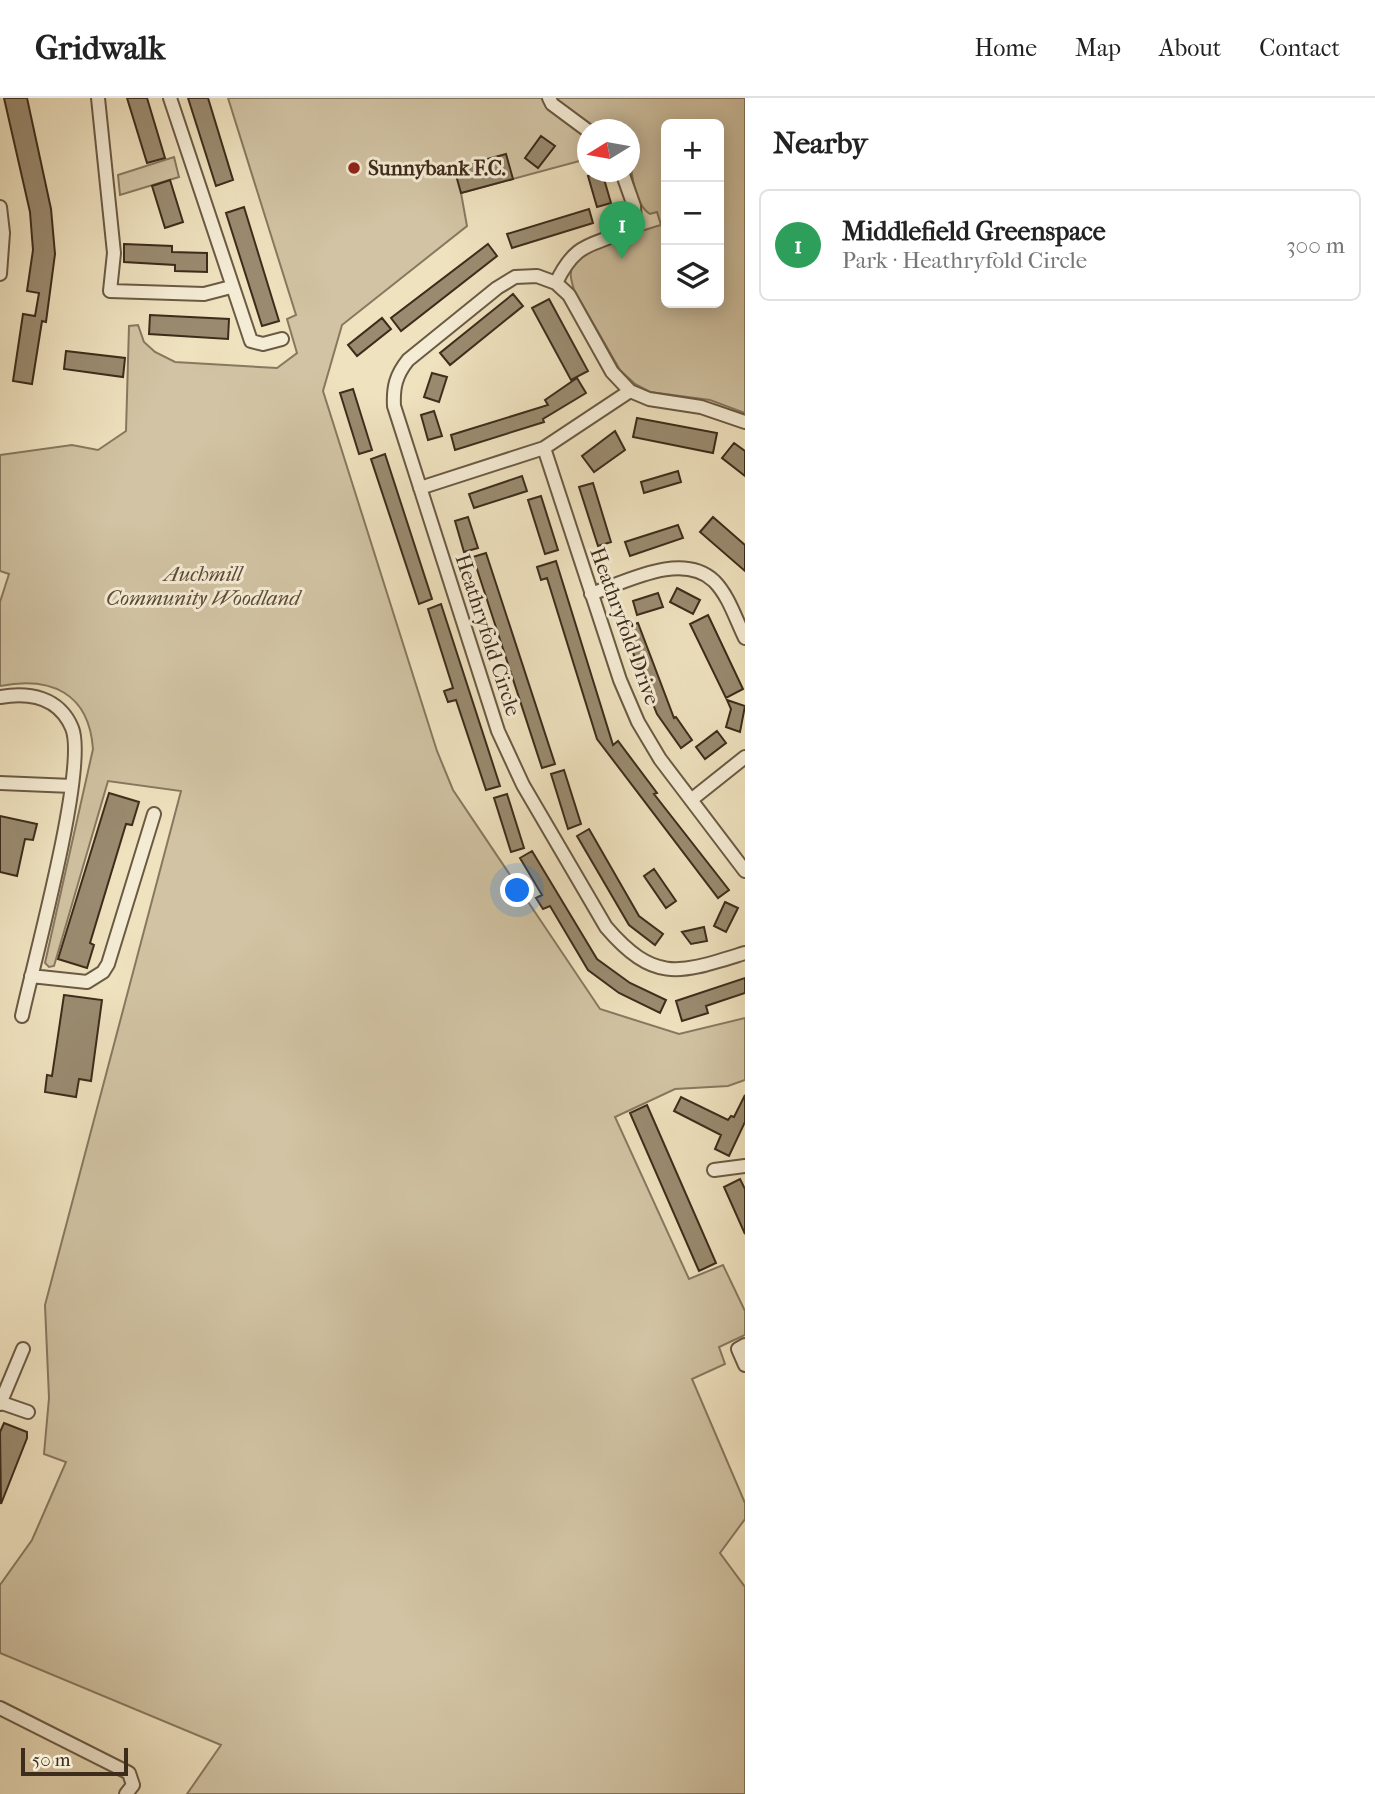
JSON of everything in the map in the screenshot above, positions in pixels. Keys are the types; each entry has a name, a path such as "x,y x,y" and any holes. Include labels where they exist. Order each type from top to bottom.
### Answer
{"street":[{"path":"98,98 114,253 110,291 204,294 231,288"},
{"path":"170,98 231,288 251,341 263,344 282,339"},
{"path":"550,98 552,104 577,123"},
{"path":"626,182 634,206 635,222 622,233 583,246 566,263 556,283 569,295 612,372 630,391 649,399 701,407 745,422"},
{"path":"0,207 3,233 0,274"},
{"name":"Heathryfold Circle","path":"556,283 537,276 514,278 497,288 408,360 398,372 393,389 394,406 499,731 523,785 606,927 622,946 642,960 668,970 697,967 745,953"},
{"path":"419,488 544,448 630,391"},
{"name":"Heathryfold Drive","path":"544,448 620,680 638,722 660,758 745,871"},
{"path":"591,594 657,572 677,568 699,571 714,582 726,597 745,638"},
{"path":"0,696 39,697 64,713 76,740 72,786 22,1016"},
{"path":"691,800 745,757"},
{"path":"0,783 72,786"},
{"path":"31,976 88,982 103,972 108,964 154,814"},
{"path":"714,1170 745,1166"},
{"path":"745,1345 737,1349 745,1365"},
{"path":"23,1349 1,1404 28,1412"},
{"path":"0,1709 129,1773 133,1786 126,1794"}],"green space":[{"name":"Auchmill Community Woodland","path":"228,98 745,98 745,413 710,400 650,392 635,384 620,370 574,290 572,268 586,253 611,241 661,225 657,212 650,214 643,208 634,187 633,182 640,182 640,119 577,119 577,162 461,193 467,226 342,325 323,391 437,751 453,790 600,1009 679,1034 745,1018 745,1080 728,1086 675,1089 615,1117 689,1279 723,1265 745,1311 745,1335 719,1347 725,1364 692,1379 745,1503 745,1519 720,1553 745,1587 745,1794 187,1794 221,1745 0,1653 0,1585 32,1540 66,1462 44,1454 49,1398 45,1305 181,791 108,781 54,966 49,967 45,963 93,749 84,714 64,693 35,684 0,686 0,602 9,574 0,571 0,455 72,445 98,450 126,431 129,326 138,325 144,342 155,352 175,362 277,368 297,353 287,319 296,315"},
{"path":"174,157 179,177 120,195 118,175"}],"building":[{"path":"4,98 27,98 51,209 55,254 46,322 42,321 32,384 13,381 23,314 35,316 39,293 27,291 33,250 30,212"},
{"path":"127,98 147,98 165,158 147,163"},
{"path":"188,98 208,98 233,180 216,186"},
{"path":"541,136 555,146 538,168 525,158"},
{"path":"506,154 513,179 461,193 454,168"},
{"path":"170,180 183,222 165,228 152,186"},
{"path":"590,182 605,182 611,203 597,207"},
{"path":"244,207 279,321 262,326 226,213"},
{"path":"589,209 593,223 512,248 507,234"},
{"path":"124,244 172,246 172,252 207,253 207,272 175,271 175,265 124,262"},
{"path":"488,244 497,256 401,331 391,318"},
{"path":"513,294 523,306 450,365 440,353"},
{"path":"549,299 588,371 571,380 532,308"},
{"path":"150,315 229,319 228,339 149,334"},
{"path":"382,318 391,329 357,356 348,345"},
{"path":"66,351 125,358 123,377 64,369"},
{"path":"432,373 447,377 439,402 424,397"},
{"path":"577,378 586,393 543,419 544,422 455,450 451,435 548,405 545,400"},
{"path":"353,389 372,450 359,454 340,393"},
{"path":"434,411 442,436 428,440 421,415"},
{"path":"637,418 717,433 713,453 633,437"},
{"path":"615,431 625,450 594,472 582,456"},
{"path":"734,443 745,451 745,476 722,458"},
{"path":"385,454 432,599 419,604 371,459"},
{"path":"678,471 681,482 644,493 641,482"},
{"path":"522,476 527,491 474,508 469,494"},
{"path":"593,483 611,542 598,546 579,487"},
{"path":"541,496 558,550 545,554 528,500"},
{"path":"468,517 478,548 464,552 455,521"},
{"path":"713,517 745,545 745,571 700,532"},
{"path":"678,525 683,538 630,556 625,542"},
{"path":"486,553 555,764 542,768 473,557"},
{"path":"556,561 613,745 618,741 657,793 654,794 729,890 718,898 597,739 547,578 541,580 537,567"},
{"path":"677,588 700,600 693,614 670,602"},
{"path":"658,593 663,607 637,615 633,601"},
{"path":"441,604 500,786 486,790 456,700 448,702 444,691 453,688 428,609"},
{"path":"708,615 743,689 726,698 690,624"},
{"path":"638,623 674,718 676,717 692,740 681,748 657,714 636,662 625,627"},
{"path":"727,700 745,706 740,732 726,727 731,709"},
{"path":"717,731 726,743 705,759 696,747"},
{"path":"564,770 581,824 568,829 551,774"},
{"path":"109,793 139,802 132,825 126,824 90,943 94,945 87,968 58,959"},
{"path":"507,794 524,848 511,852 494,798"},
{"path":"0,816 37,824 33,840 25,839 17,876 0,872"},
{"path":"589,829 639,916 663,934 655,945 629,925 577,836"},
{"path":"532,851 597,959 630,983 666,1000 660,1013 619,993 588,970 550,906 543,909 536,898 542,895 520,858"},
{"path":"654,869 676,901 666,908 644,876"},
{"path":"725,902 738,908 726,932 714,926"},
{"path":"704,927 707,941 691,944 682,932"},
{"path":"745,978 745,993 706,1006 708,1013 682,1021 676,1001"},
{"path":"64,995 102,1000 91,1081 79,1079 76,1097 45,1092 47,1075 52,1076"},
{"path":"745,1095 745,1122 729,1156 715,1149 721,1135 674,1111 681,1097 728,1120 731,1116 734,1117"},
{"path":"647,1105 716,1263 699,1271 630,1113"},
{"path":"740,1179 745,1189 745,1234 724,1187"},
{"path":"4,1423 27,1432 27,1438 1,1504 0,1432"}],"place":[{"name":"Sunnybank F.C.","path":"354,168"},
{"name":"Middlefield Greenspace","path":"622,259"}]}
